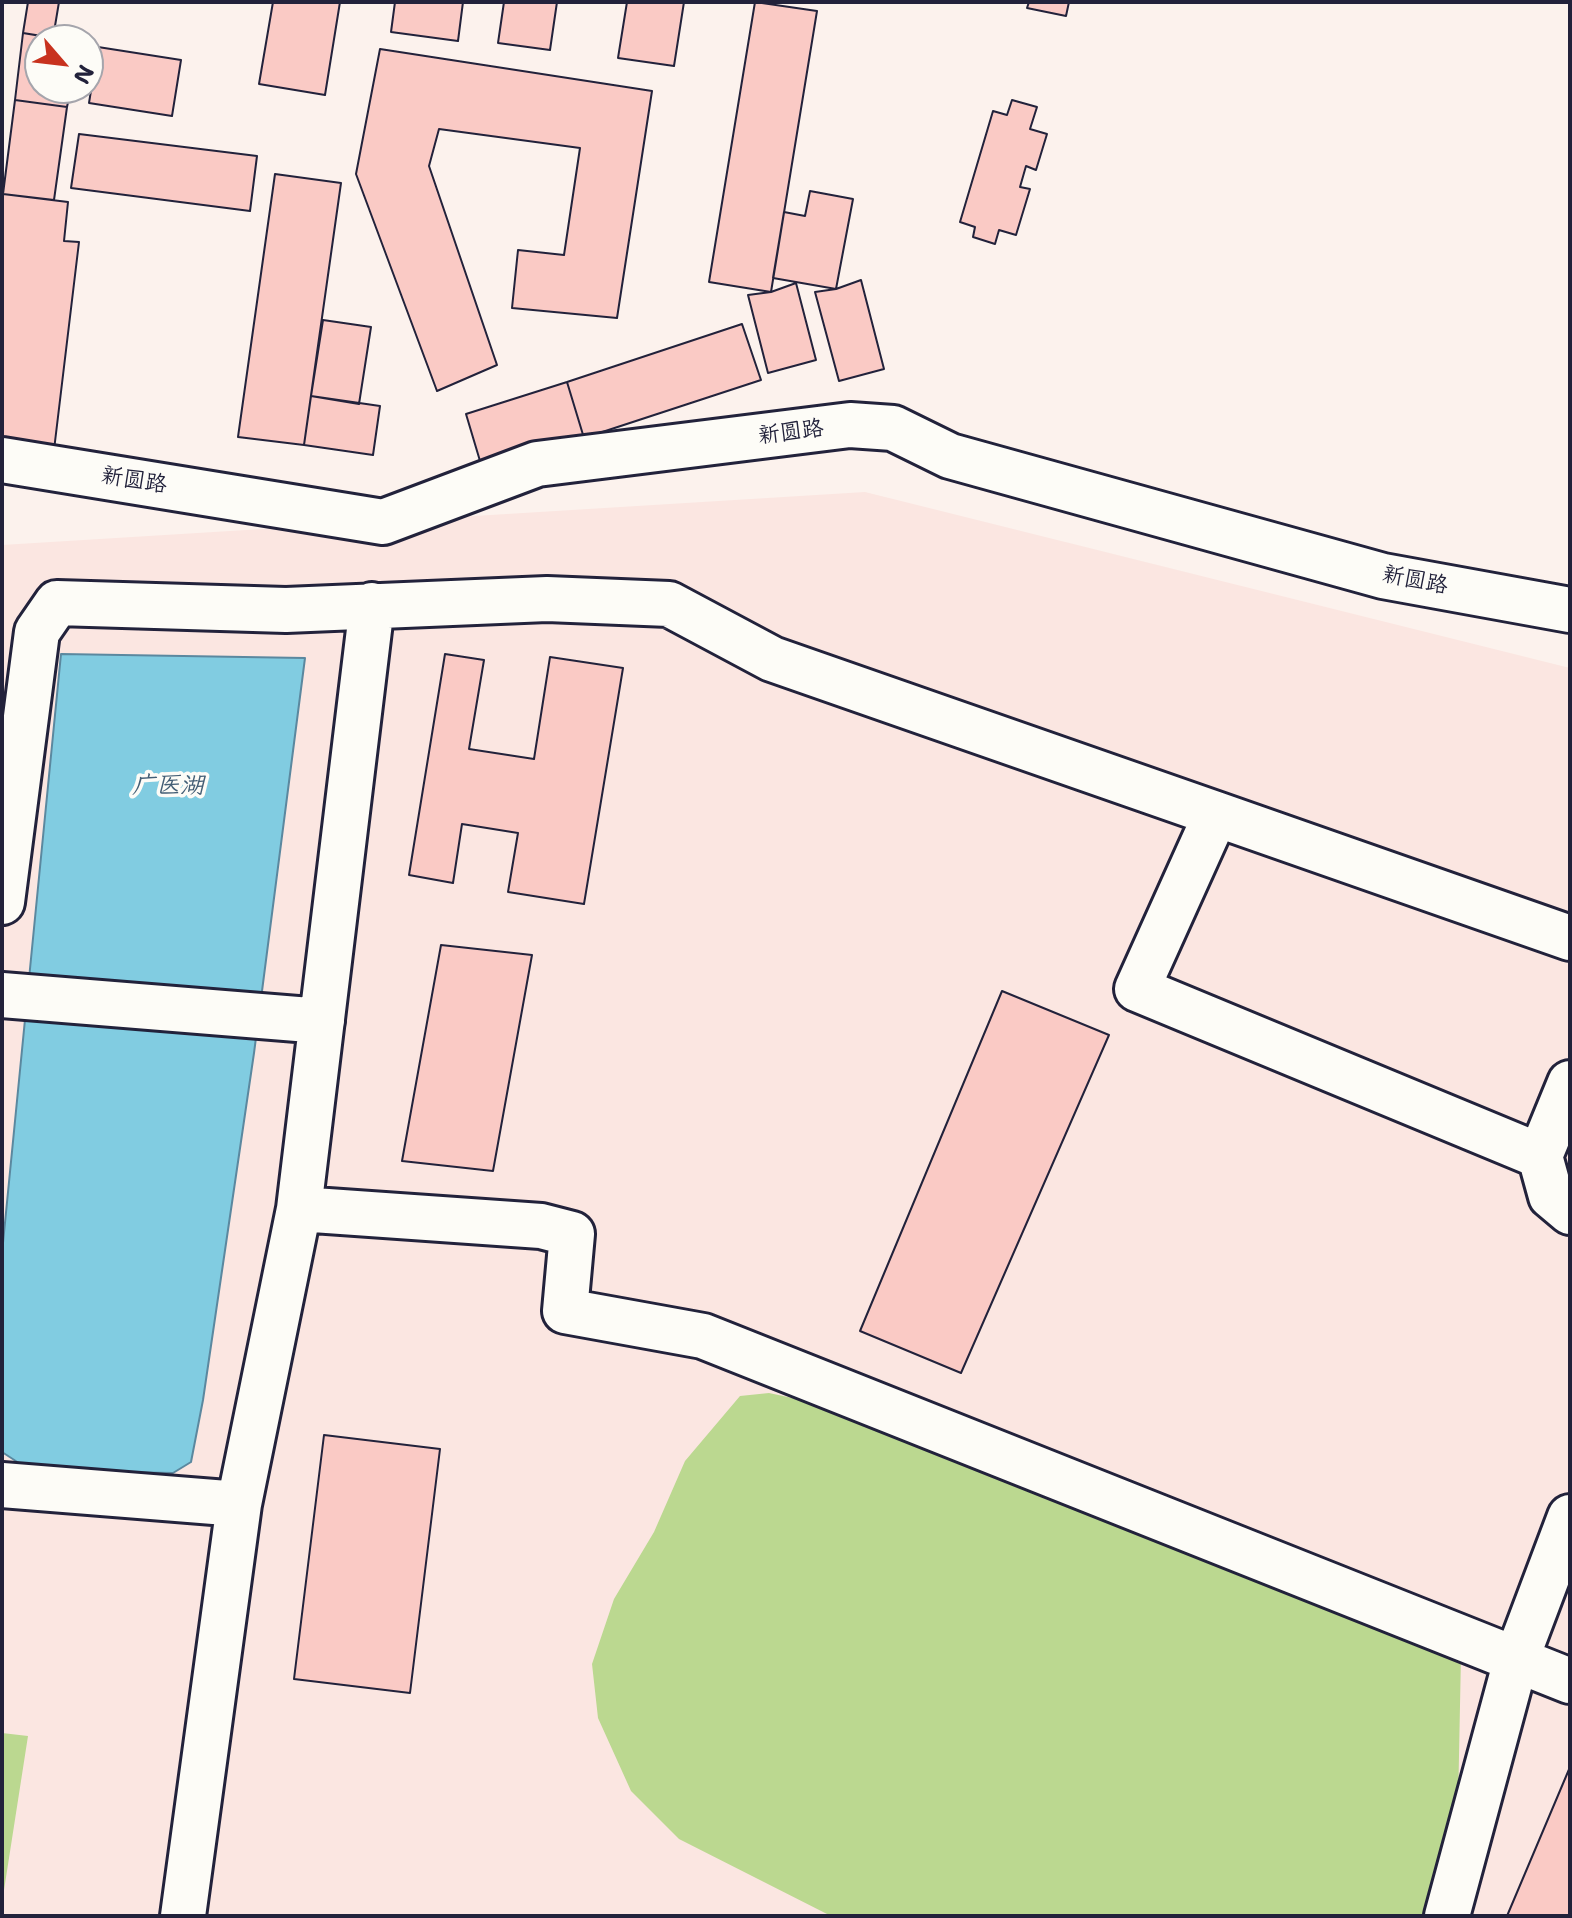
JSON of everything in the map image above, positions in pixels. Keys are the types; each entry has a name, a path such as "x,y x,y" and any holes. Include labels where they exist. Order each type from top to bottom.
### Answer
{"street":[{"name":"新圆路","path":"2,460 383,522 537,464 850,425 893,428 950,456 1383,576 1570,610"},
{"path":"2,902 37,632 57,603 286,610 547,599 669,604 772,659 1570,938"},
{"path":"183,1916 239,1504 299,1209 372,605"},
{"path":"1216,814 1137,989 1540,1156"},
{"path":"2,995 322,1021"},
{"path":"1570,1083 1540,1156 1551,1196 1570,1212"},
{"path":"299,1209 541,1226 572,1234 565,1311 703,1336 1570,1681"},
{"path":"2,1485 239,1504"},
{"path":"1447,1916 1516,1660 1570,1517"}],"shaded area":[{"path":"865,492 1570,668 1570,1916 2,1916 2,545"}],"green space":[{"path":"769,1393 830,1406 1461,1655 1458,1806 1426,1916 831,1916 679,1839 631,1791 598,1718 592,1664 614,1599 654,1532 685,1461 740,1396"},
{"path":"2,1733 28,1736 2,1903"}],"water":[{"name":"广医湖","path":"61,654 305,658 254,1053 203,1400 191,1462 173,1473 48,1471 25,1467 2,1452 2,1253"}],"building":[{"path":"28,2 59,2 55,24 24,24"},
{"path":"273,2 340,2 325,95 259,84"},
{"path":"395,2 463,2 458,41 391,32"},
{"path":"504,2 557,2 550,50 498,43"},
{"path":"627,2 684,2 674,66 618,58"},
{"path":"755,2 817,11 771,292 709,282"},
{"path":"1029,2 1069,2 1066,16 1027,8"},
{"path":"23,33 24,101 15,100"},
{"path":"104,48 181,60 172,116 95,104 104,104"},
{"path":"380,49 652,91 617,318 512,308 518,250 564,255 580,148 439,129 429,166 497,365 437,391 356,174"},
{"path":"15,100 24,101 24,104 67,107 54,200 3,194"},
{"path":"1012,100 1037,107 1030,129 1047,134 1036,170 1026,166 1020,187 1030,189 1016,235 999,230 995,244 973,237 975,227 960,222 993,111 1007,115"},
{"path":"79,134 257,156 250,211 71,188"},
{"path":"275,174 341,183 304,445 238,437"},
{"path":"810,191 853,199 836,289 773,278 784,212 805,216"},
{"path":"3,194 68,202 64,241 79,242 54,450 2,444"},
{"path":"861,280 884,369 839,381 815,292"},
{"path":"796,283 816,360 768,373 748,295 771,292"},
{"path":"323,320 371,327 359,404 311,396"},
{"path":"742,324 761,380 584,438 567,382"},
{"path":"567,382 584,438 483,471 466,414"},
{"path":"311,396 380,406 373,455 304,445"},
{"path":"445,654 484,660 469,749 534,759 550,657 623,668 584,904 508,892 518,833 462,824 453,883 409,875"},
{"path":"441,945 532,955 493,1171 402,1161"},
{"path":"1002,991 1109,1035 961,1373 860,1331"},
{"path":"324,1435 440,1449 410,1693 294,1679"},
{"path":"1570,1767 1570,1916 1507,1916"}]}
